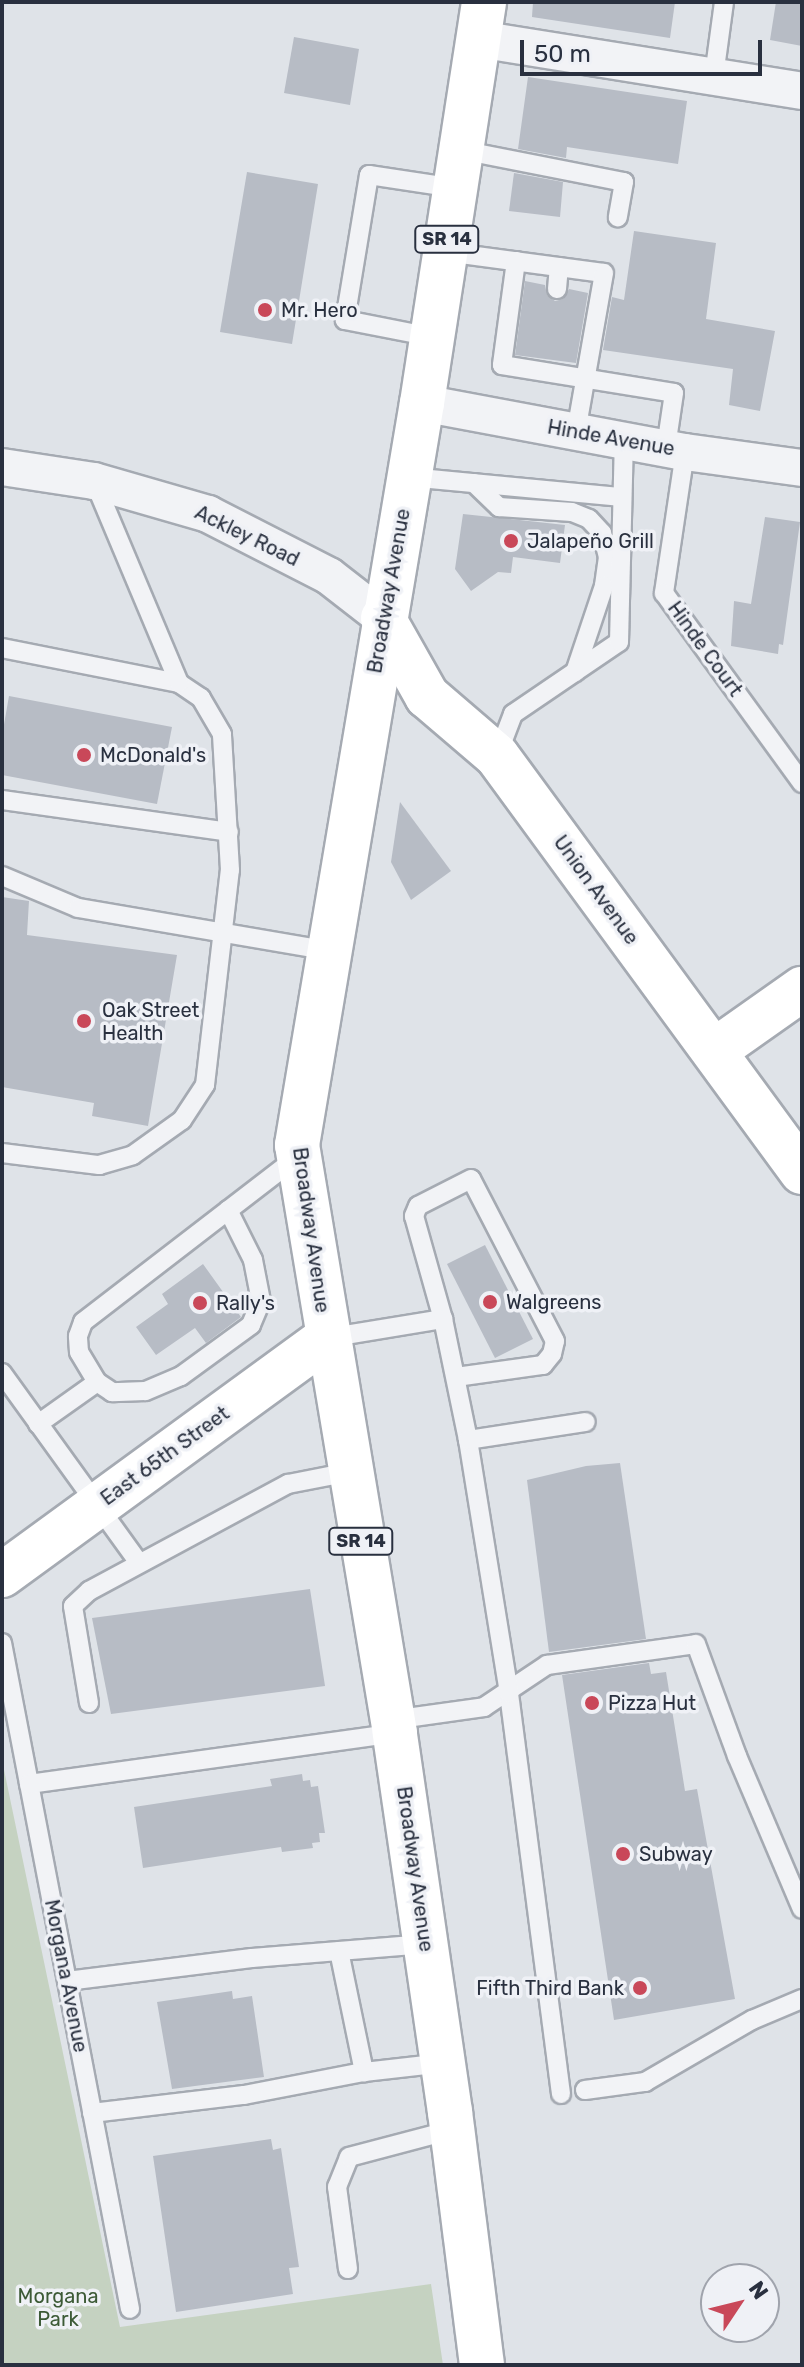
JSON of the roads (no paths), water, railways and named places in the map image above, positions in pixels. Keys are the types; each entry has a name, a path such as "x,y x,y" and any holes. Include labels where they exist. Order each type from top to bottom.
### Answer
{"main road":[{"name":"Broadway Avenue","path":"481,21 422,403 383,618 297,1145 349,1472 394,1726 443,2063 482,2365"},
{"name":"Union Avenue","path":"383,618 427,696 497,756 802,1172"},
{"path":"714,1051 802,989"},
{"name":"East 65th Street","path":"2,1575 327,1338"}],"street":[{"path":"481,21 714,76 802,91"},
{"name":"Hinde Avenue","path":"422,403 675,449 802,468"},
{"name":"Ackley Road","path":"2,467 94,481 208,514 329,576 383,618"}],"lane":[{"path":"714,76 724,2"},
{"path":"432,337 345,320 369,175 458,169 624,182 618,217"},
{"path":"445,252 604,273 576,432"},
{"path":"516,261 502,365 543,365 586,377"},
{"path":"557,289 559,267"},
{"name":"Hinde Court","path":"586,377 674,393 675,449 664,593 802,783"},
{"path":"497,756 513,714 619,642 624,547 624,440"},
{"path":"409,477 622,497"},
{"path":"94,481 179,683"},
{"path":"474,483 499,507 572,512 589,519 602,533 608,557 604,586 575,672"},
{"path":"2,648 179,683 201,698 222,734 230,870 205,1085 182,1120 133,1155 99,1165 2,1153"},
{"path":"2,800 229,832"},
{"path":"2,876 78,908 329,951"},
{"path":"228,1210 253,1260 261,1301 260,1311 251,1325 181,1376 145,1391 112,1392 97,1382 79,1352 78,1336 83,1322 228,1210 298,1156"},
{"path":"456,1377 543,1365 552,1354 555,1341 471,1179 418,1206 414,1216 443,1319 468,1440 509,1693 561,2094"},
{"path":"327,1338 443,1319"},
{"path":"2,1373 139,1563"},
{"path":"38,1424 97,1382"},
{"path":"468,1440 586,1422"},
{"path":"89,1703 73,1606 100,1584 288,1484 349,1472"},
{"name":"Morgana Avenue","path":"2,1643 130,2309"},
{"path":"29,1784 394,1726 484,1707 547,1665 696,1644 737,1756 802,1909"},
{"path":"67,1981 425,1944"},
{"path":"339,1951 364,2072"},
{"path":"585,2090 645,2082 752,2020 802,1999"},
{"path":"92,2113 244,2095 364,2072 443,2063"},
{"path":"348,2269 337,2187 349,2157 451,2130"}],"place":[{"name":"Mr. Hero","path":"265,310"},
{"name":"Jalapeño Grill","path":"511,541"},
{"name":"McDonald's","path":"84,755"},
{"name":"Oak Street Health","path":"84,1021"},
{"name":"Walgreens","path":"490,1302"},
{"name":"Rally's","path":"200,1303"},
{"name":"Pizza Hut","path":"592,1703"},
{"name":"Subway","path":"623,1854"},
{"name":"Fifth Third Bank","path":"640,1988"}],"park label":[{"name":"Morgana Park","path":"58,2308"}]}
